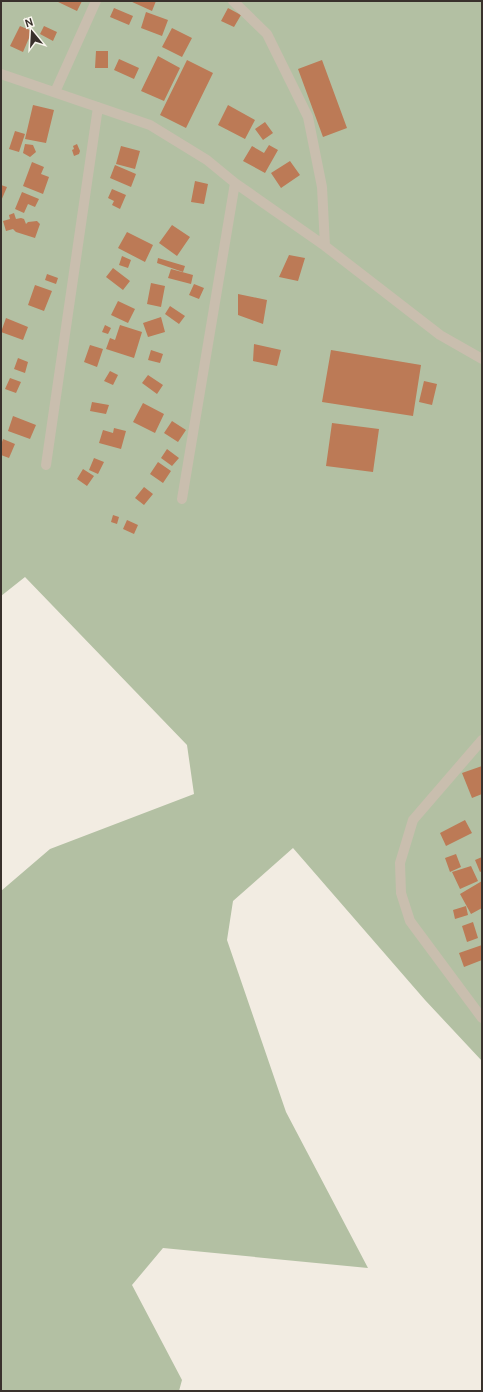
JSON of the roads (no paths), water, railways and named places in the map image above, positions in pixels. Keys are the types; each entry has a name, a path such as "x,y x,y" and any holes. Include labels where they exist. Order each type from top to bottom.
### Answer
{"street":[{"path":"55,92 96,1"},
{"path":"233,1 267,34 308,117 322,186 325,246"},
{"path":"1,74 150,125 207,160 235,183 325,246 440,335 482,359"},
{"path":"46,464 98,107"},
{"path":"182,499 235,183"},
{"path":"482,740 413,820 400,863 401,893 410,921 482,1018"}]}
